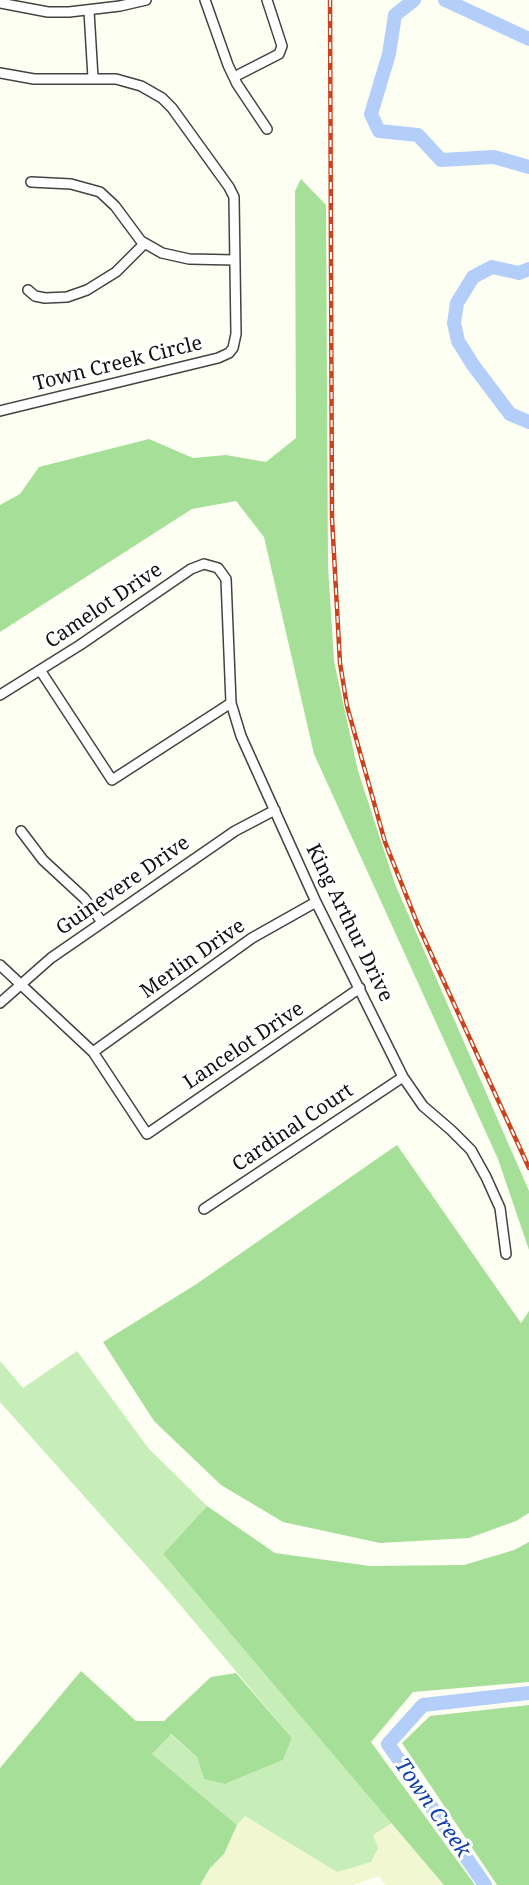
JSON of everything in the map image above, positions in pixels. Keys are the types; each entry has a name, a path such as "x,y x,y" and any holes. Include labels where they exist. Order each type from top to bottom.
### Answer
{"street":[{"path":"48,0 48,12"},
{"path":"0,3 48,12 89,11 143,0"},
{"path":"205,0 212,25 234,77 267,129"},
{"path":"234,77 279,54 282,46 267,0"},
{"path":"89,11 93,78"},
{"name":"Town Creek Circle","path":"0,73 49,79 116,79 141,86 162,98 181,118 232,192 236,340 229,353 218,358 0,411"},
{"path":"31,182 71,184 100,192 115,206 144,244 162,253 180,258 235,260"},
{"path":"28,290 35,296 45,298 67,297 87,290 116,272 144,244"},
{"name":"Camelot Drive","path":"0,694 127,614 191,569 204,564 218,568 226,579"},
{"name":"King Arthur Drive","path":"226,579 231,703 241,736 316,902 403,1077 423,1106 471,1150 486,1177 500,1208 506,1254"},
{"path":"40,670 112,780 231,703"},
{"name":"Guinevere Drive","path":"0,1003 51,958 102,922 235,831 275,810"},
{"path":"21,831 43,860 84,898 102,922"},
{"name":"Merlin Drive","path":"93,1052 252,938 316,902"},
{"path":"0,965 93,1052"},
{"name":"Lancelot Drive","path":"93,1052 147,1134 360,988"},
{"name":"Cardinal Court","path":"204,1209 403,1077"}],"green space":[{"path":"301,179 326,205 328,566 334,661 358,771 395,884 529,1191 529,1250 498,1159 314,754 264,537 236,501 192,509 0,632 0,505 20,494 39,467 149,439 193,458 226,455 266,462 296,438 295,191"},
{"path":"397,1145 521,1323 529,1311 529,1513 516,1521 469,1538 380,1543 283,1522 221,1485 154,1421 103,1342 195,1285"},
{"path":"77,1351 149,1449 207,1506 163,1554 392,1823 373,1835 378,1848 371,1862 337,1872 245,1816 237,1825 152,1754 170,1734 197,1757 204,1779 225,1784 283,1760 292,1738 166,1588 0,1402 0,1361 23,1388"},
{"path":"207,1506 275,1553 370,1566 464,1565 514,1550 529,1542 529,1682 413,1692 371,1742 475,1885 444,1885 163,1554"},
{"path":"81,1671 136,1721 164,1721 211,1677 236,1673 292,1738 283,1760 225,1784 204,1779 197,1757 171,1734 152,1754 237,1825 224,1854 210,1868 200,1885 0,1885 0,1768"},
{"path":"529,1705 529,1885 497,1885 402,1743 430,1716"},
{"path":"245,1816 337,1872 373,1835 392,1823 444,1885 385,1885 379,1876 353,1885 200,1885 210,1868 224,1854 237,1825"}],"waterway":[{"name":"Town Creek","path":"414,0 395,15 389,54 371,114 379,131 418,135 441,160 494,157 529,167"},
{"name":"Town Creek","path":"445,0 529,39"},
{"name":"Town Creek","path":"529,269 519,273 492,267 473,277 457,303 454,323 458,341 510,414 529,422"},
{"name":"Town Creek","path":"485,1885 388,1744 423,1705 529,1693"}],"railway":[{"path":"330,0 332,518 340,663 347,706 385,842 418,925 529,1168"}]}
